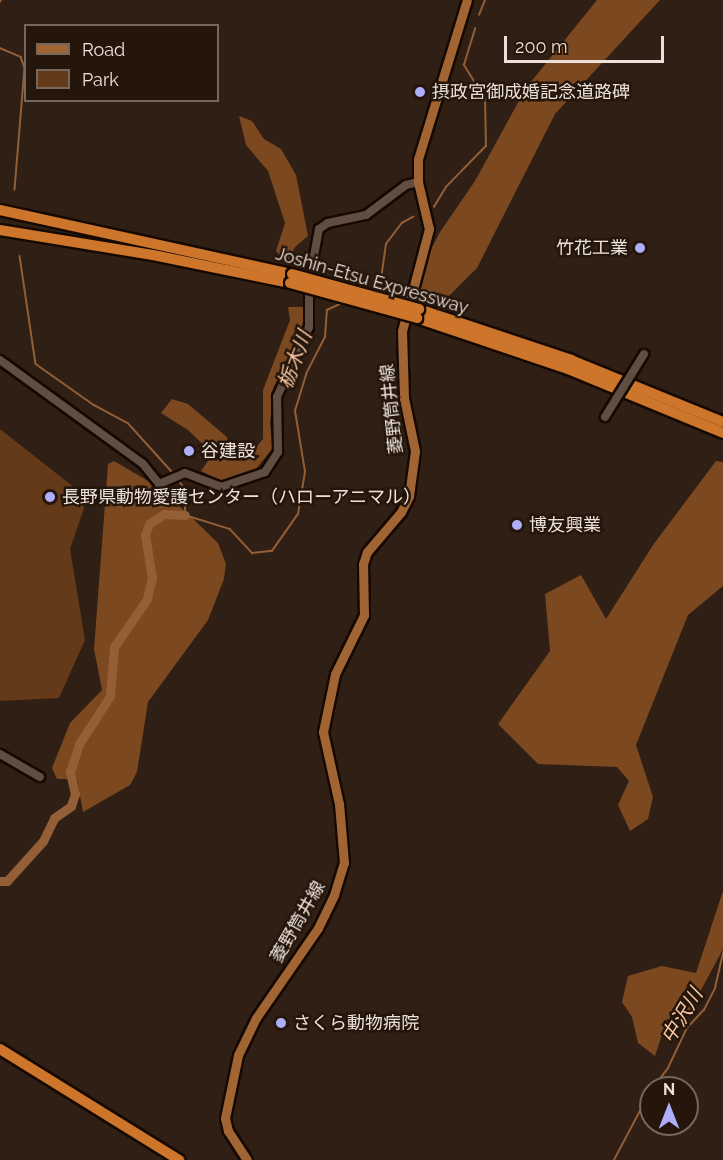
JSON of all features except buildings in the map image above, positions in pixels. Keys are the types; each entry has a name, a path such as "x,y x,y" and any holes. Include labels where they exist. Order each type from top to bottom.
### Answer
{"highway":[{"name":"Joshin-Etsu Expressway","path":"0,210 291,279 418,314 571,360 723,422"},
{"name":"Joshin-Etsu Expressway","path":"0,230 291,279"},
{"name":"Joshin-Etsu Expressway","path":"418,314 568,369 723,433"},
{"path":"0,1049 179,1160"}],"main road":[{"name":"菱野筒井線","path":"247,1160 228,1131 225,1103 245,1036 313,935 340,879 344,857 341,822 322,732 335,675 364,615 363,567 367,552 401,512 409,496 415,451 404,398 402,331 429,229 418,182 423,136 467,0"}],"street":[{"path":"0,360 143,464 159,484 185,473 221,487 265,472 278,452 277,398 309,327 312,249 319,230 328,223 366,214 406,185 418,182"},
{"path":"605,417 645,351"},
{"path":"0,754 40,777"}],"green space":[{"path":"0,429 80,492 84,508 70,549 85,640 59,698 0,701"}],"shaded area":[{"path":"597,0 660,0 555,114 477,268 441,304 417,293 422,266 440,232 475,181 526,88"},
{"path":"239,116 252,121 264,139 281,149 296,175 308,236 295,247 287,263 276,251 285,223 268,171 246,145"},
{"path":"288,307 305,307 301,335 274,387 270,424 273,448 256,469 223,482 201,471 213,454 188,430 161,413 172,399 188,404 227,437 230,451 237,461 252,452 263,439 263,390 290,320"},
{"path":"114,461 155,485 188,514 218,543 226,564 224,579 208,620 148,702 137,772 130,785 83,812 77,779 57,779 52,768 70,723 102,690 94,649 108,464"},
{"path":"716,461 723,462 723,586 688,615 636,745 653,797 648,819 630,831 618,805 629,781 617,767 538,764 498,724 550,651 545,594 581,575 606,619 653,545"},
{"path":"723,891 723,949 685,1020 667,1019 655,1056 638,1043 632,1017 622,1002 628,976 662,966 696,973"}],"waterway":[{"name":"栃木川","path":"479,15 485,0"},
{"name":"栃木川","path":"434,207 446,187 486,146 485,99 464,65 475,29"},
{"path":"0,48 21,57 24,65"},
{"path":"15,190 24,80"},
{"name":"栃木川","path":"379,293 386,244 402,223 413,217"},
{"path":"20,256 36,364 94,405 128,423 175,475"},
{"name":"栃木川","path":"178,479 187,492 185,515 230,529 252,553 272,551 298,514 305,472 295,411 306,374 325,337 327,310 342,303 364,309"},
{"name":"栃木川","path":"0,881 7,881 43,841 54,818 71,806 75,794 70,772 79,744 110,696 114,647 147,599 152,578 145,535 149,524 164,514 185,515"},
{"name":"中沢川","path":"662,1076 687,1028 704,1010 715,988 723,952"},
{"name":"中沢川","path":"614,1160 639,1113"}],"place":[{"name":"摂政宮御成婚記念道路碑","path":"420,92"},
{"name":"竹花工業","path":"640,248"},
{"name":"谷建設","path":"189,451"},
{"name":"長野県動物愛護センター（ハローアニマル）","path":"50,497"},
{"name":"博友興業","path":"517,525"},
{"name":"さくら動物病院","path":"281,1023"}]}
